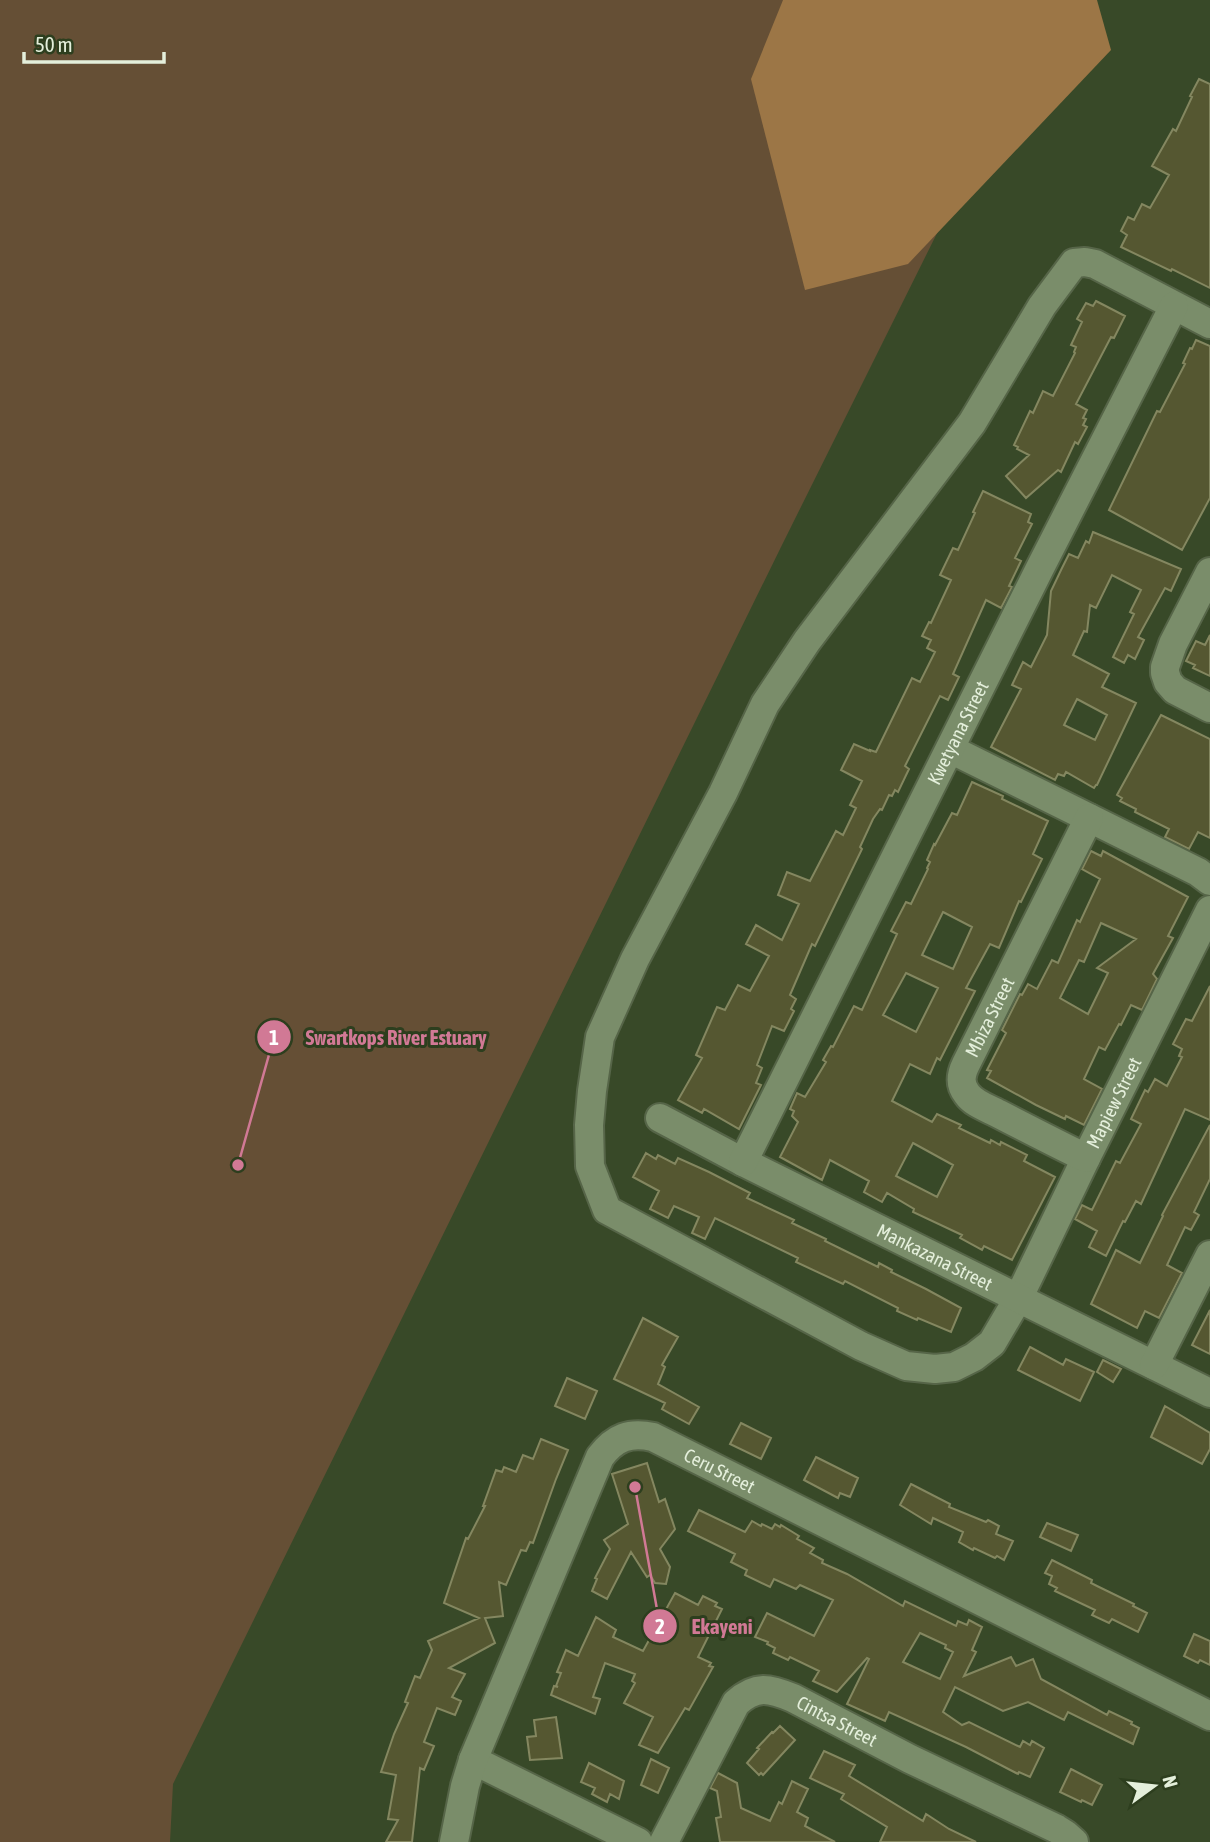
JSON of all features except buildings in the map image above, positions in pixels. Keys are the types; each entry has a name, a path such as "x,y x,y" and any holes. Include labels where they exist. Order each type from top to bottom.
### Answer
{"street":[{"name":"Mapiew Street","path":"1174,306 1106,269 1091,263 1073,263 1042,306 972,422 807,641 765,704 723,793 635,960 600,1037 589,1125 590,1166 607,1210 861,1346 906,1366 935,1369 954,1367 974,1357 992,1343 1019,1297 1210,910"},
{"path":"1174,306 1210,324"},
{"name":"Kwetyana Street","path":"743,1162 1174,306"},
{"path":"1210,572 1173,644 1165,667 1166,677 1175,690 1210,708"},
{"path":"950,749 1198,872 1210,881"},
{"name":"Mbiza Street","path":"1086,1158 973,1101 964,1090 961,1079 971,1053 1088,818"},
{"name":"Mankazana Street","path":"660,1118 743,1162 1210,1393"},
{"path":"1154,1365 1210,1255"},
{"name":"Ceru Street","path":"454,1842 473,1760 600,1457 617,1441 637,1434 653,1437 1210,1716"},
{"name":"Cintsa Street","path":"664,1842 736,1703 746,1694 764,1689 793,1698 922,1765 1065,1834 1074,1842"},
{"path":"473,1760 638,1842"}],"shaded area":[{"path":"0,0 1053,0 173,1784 170,1842 0,1842"},
{"path":"783,0 1097,0 1111,50 908,264 805,290 751,79"}],"place":[{"name":"Swartkops River Estuary","path":"238,1165"},
{"name":"Ekayeni","path":"635,1487"}]}
